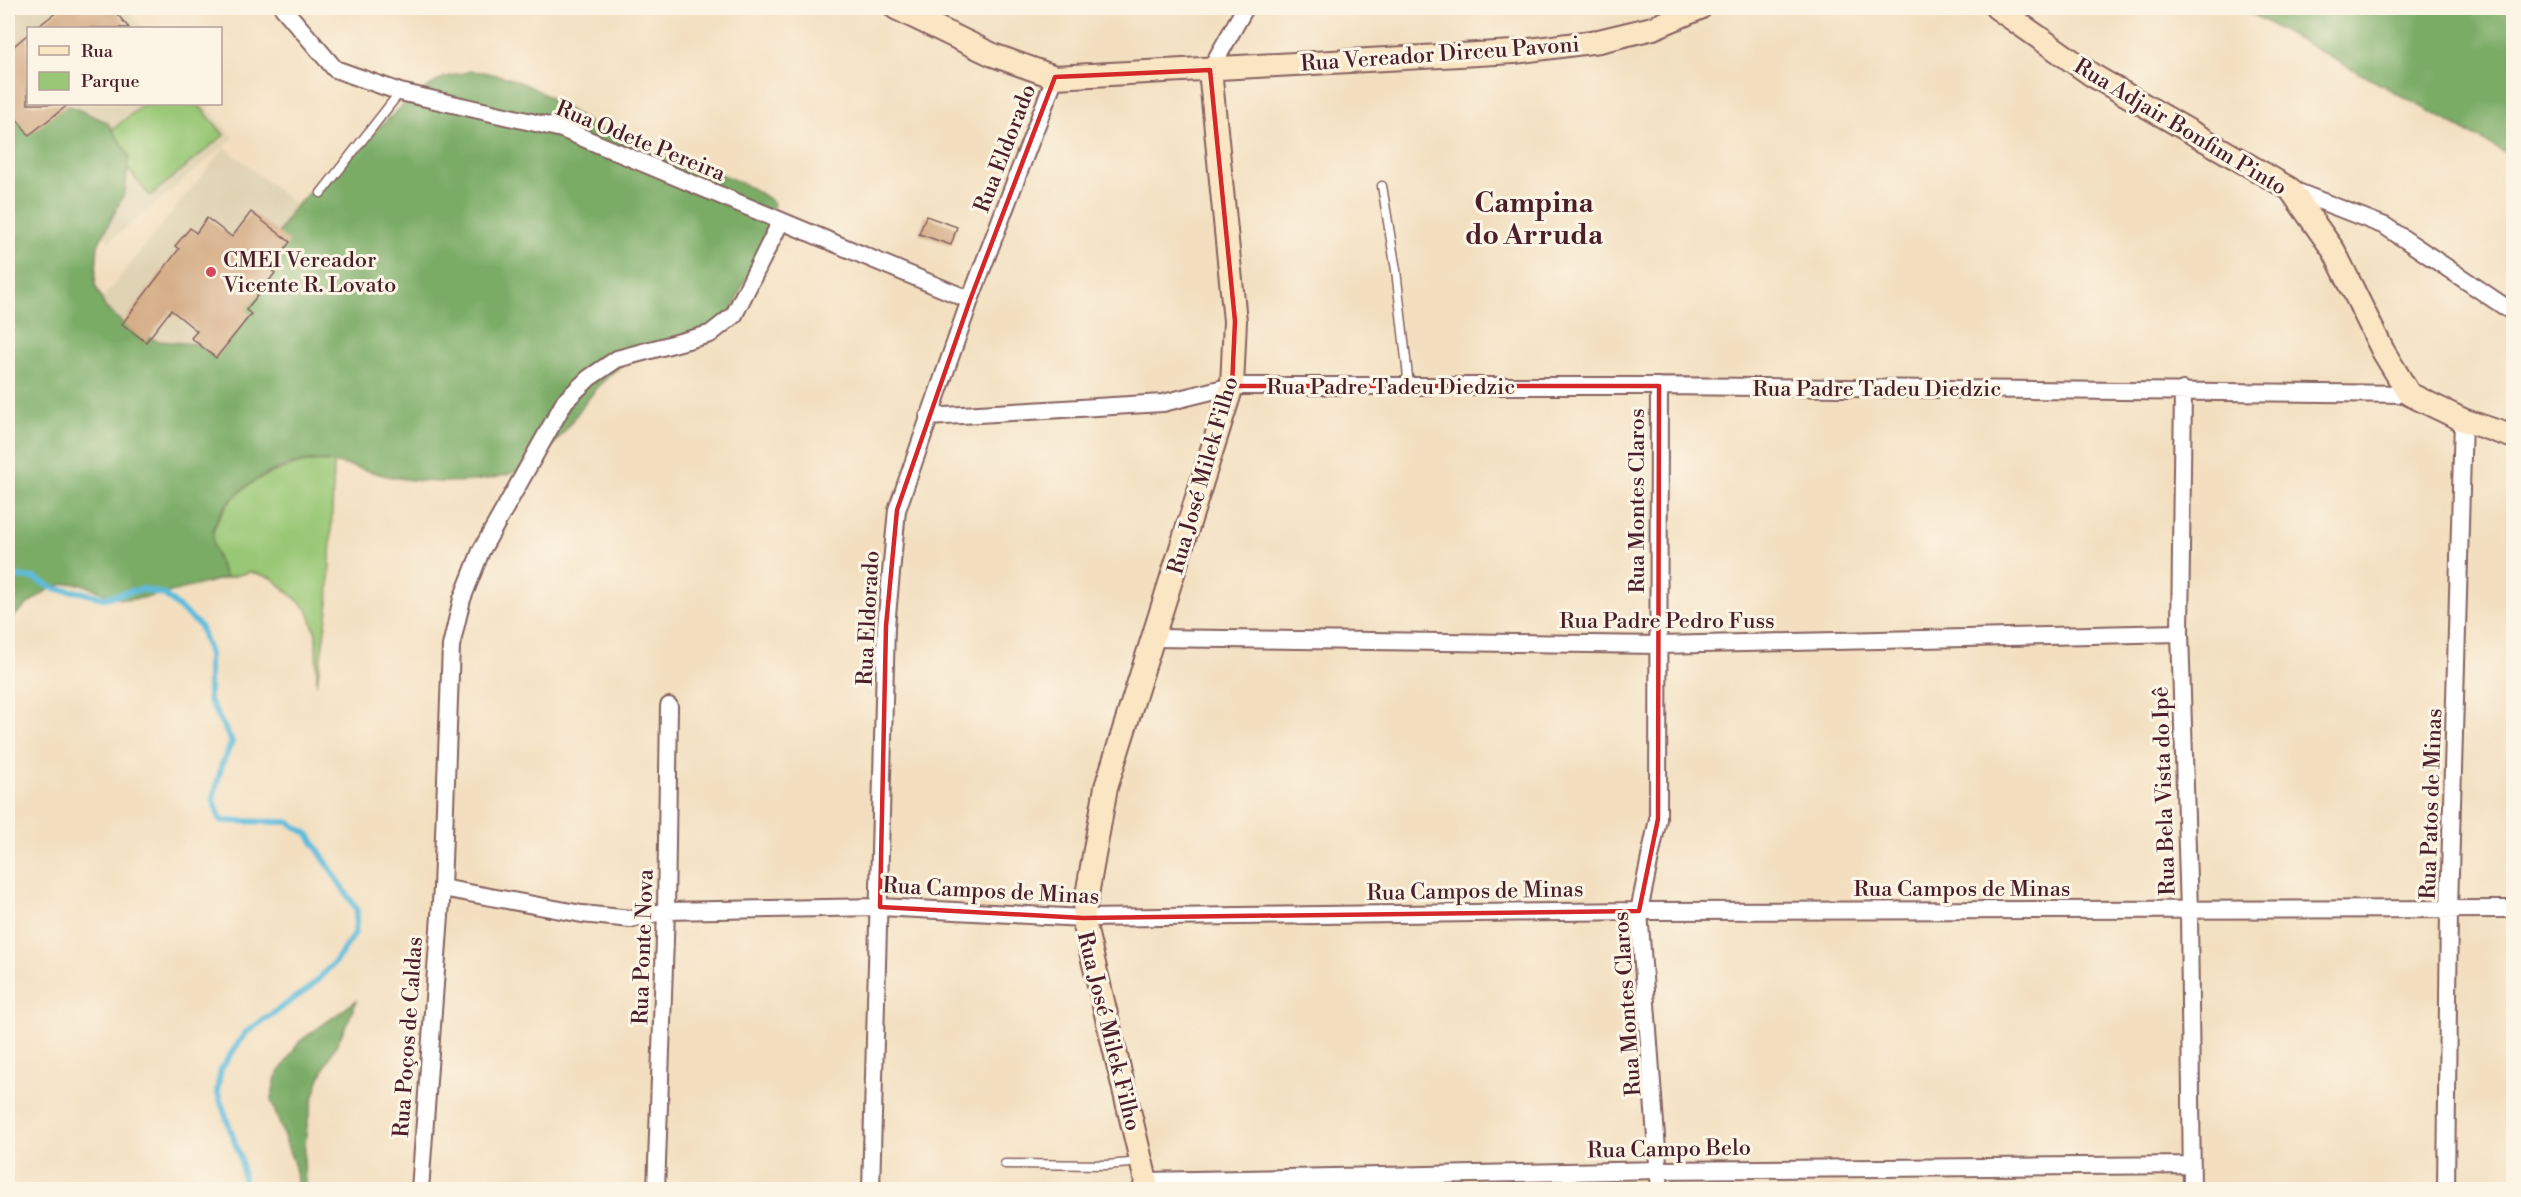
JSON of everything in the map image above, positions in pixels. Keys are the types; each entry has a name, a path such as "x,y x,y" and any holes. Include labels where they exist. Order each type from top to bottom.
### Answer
{"main road":[{"path":"896,8 993,55 1055,77 1210,70"},
{"name":"Rua Vereador Dirceu Pavoni","path":"1210,70 1514,52 1599,40 1653,28 1700,8"},
{"name":"Rua Adjair Bonfim Pinto","path":"1996,8 2092,75 2290,189 2334,251 2383,351 2409,394"},
{"name":"Rua José Milek Filho","path":"1153,1181 1083,918 1106,787 1232,386 1235,321 1210,70"},
{"name":"Rua Padre Tadeu Diedzic","path":"2409,394 2463,420 2514,437"}],"street":[{"name":"Rua Odete Pereira","path":"283,8 335,69 400,92 562,129 970,300"},
{"path":"1210,70 1245,8"},
{"name":"Rua Eldorado","path":"871,1190 886,626 897,510 970,300 1055,77"},
{"path":"2290,189 2385,226 2514,313"},
{"name":"Rua Poços de Caldas","path":"420,1190 442,888 451,646 462,599 481,551 565,401 589,378 617,359 710,334 734,315 781,221"},
{"name":"Rua Padre Tadeu Diedzic","path":"928,417 1163,403 1232,386 1659,386 2409,394"},
{"name":"Rua Montes Claros","path":"1659,386 1658,819 1639,910 1660,1190"},
{"name":"Rua Bela Vista do Ipê","path":"2184,390 2180,633 2189,910 2192,1190"},
{"name":"Rua Patos de Minas","path":"2446,1190 2449,908 2463,420"},
{"name":"Rua Padre Pedro Fuss","path":"1154,638 1659,645 2180,633"},
{"name":"Rua Ponte Nova","path":"656,1190 666,911 669,706"},
{"name":"Rua Campos de Minas","path":"442,888 582,914 631,919 666,911 880,907 1083,918 1639,910 2514,909"},
{"name":"Rua Campo Belo","path":"1153,1181 1660,1170 2192,1165"}],"lane":[{"path":"321,193 400,92"},
{"path":"1382,186 1396,270 1408,386"},
{"path":"1005,1164 1107,1165 1153,1181"}],"highlighted area":[{"path":"1210,70 1235,321 1232,386 1659,386 1658,819 1639,911 1083,918 880,907 886,626 897,510 970,300 1055,77"}],"shaded area":[{"path":"8,8 125,8 141,27 27,27 27,105 206,105 234,138 109,242 8,121"},
{"name":"CMEI Vereador Vicente R. Lovato","path":"225,147 330,233 196,397 92,311"}],"green space":[{"path":"2241,8 2513,8 2513,157"},
{"path":"471,71 513,79 547,96 614,137 655,154 737,181 774,203 760,248 730,314 716,327 702,335 640,357 612,373 598,387 552,446 522,469 490,479 437,482 390,477 322,461 308,461 279,468 241,491 222,510 216,520 213,529 214,547 226,578 136,599 113,597 80,584 57,586 36,598 8,621 8,96 23,107 70,106 107,122 129,155 125,192 98,245 95,284 105,307 132,331 158,341 194,344 219,335 292,210 329,172 416,94 443,78"},
{"path":"143,105 199,105 224,135 150,196 102,138"},
{"path":"306,462 334,462 328,609 317,684 316,634 307,609 272,578 250,572 226,578 214,556 211,545 212,535 224,509 243,489 266,475"},
{"path":"356,1001 319,1080 308,1121 304,1148 306,1189 298,1189 295,1167 271,1100 276,1077 300,1041"}],"building":[{"path":"62,8 112,8 128,27 37,27"},
{"path":"27,35 27,105 68,105 29,135 8,108 8,51"},
{"path":"251,212 290,242 270,269 275,273 246,310 251,314 216,358 191,338 197,331 171,310 146,342 122,324 179,249 175,246 190,228 196,233 207,218 232,237"},
{"path":"926,216 957,227 951,245 919,234"}],"waterway":[{"path":"8,576 34,578 55,589 104,598 142,589 165,595 200,626 209,651 209,700 232,742 222,764 213,799 221,821 288,822 308,834 357,910 355,933 335,962 309,988 245,1033 221,1069 217,1091 241,1160 245,1190"}],"place":[{"name":"CMEI Vereador Vicente R. Lovato","path":"211,272"}],"district":[{"name":"Campina do Arruda","path":"1534,218"}]}
